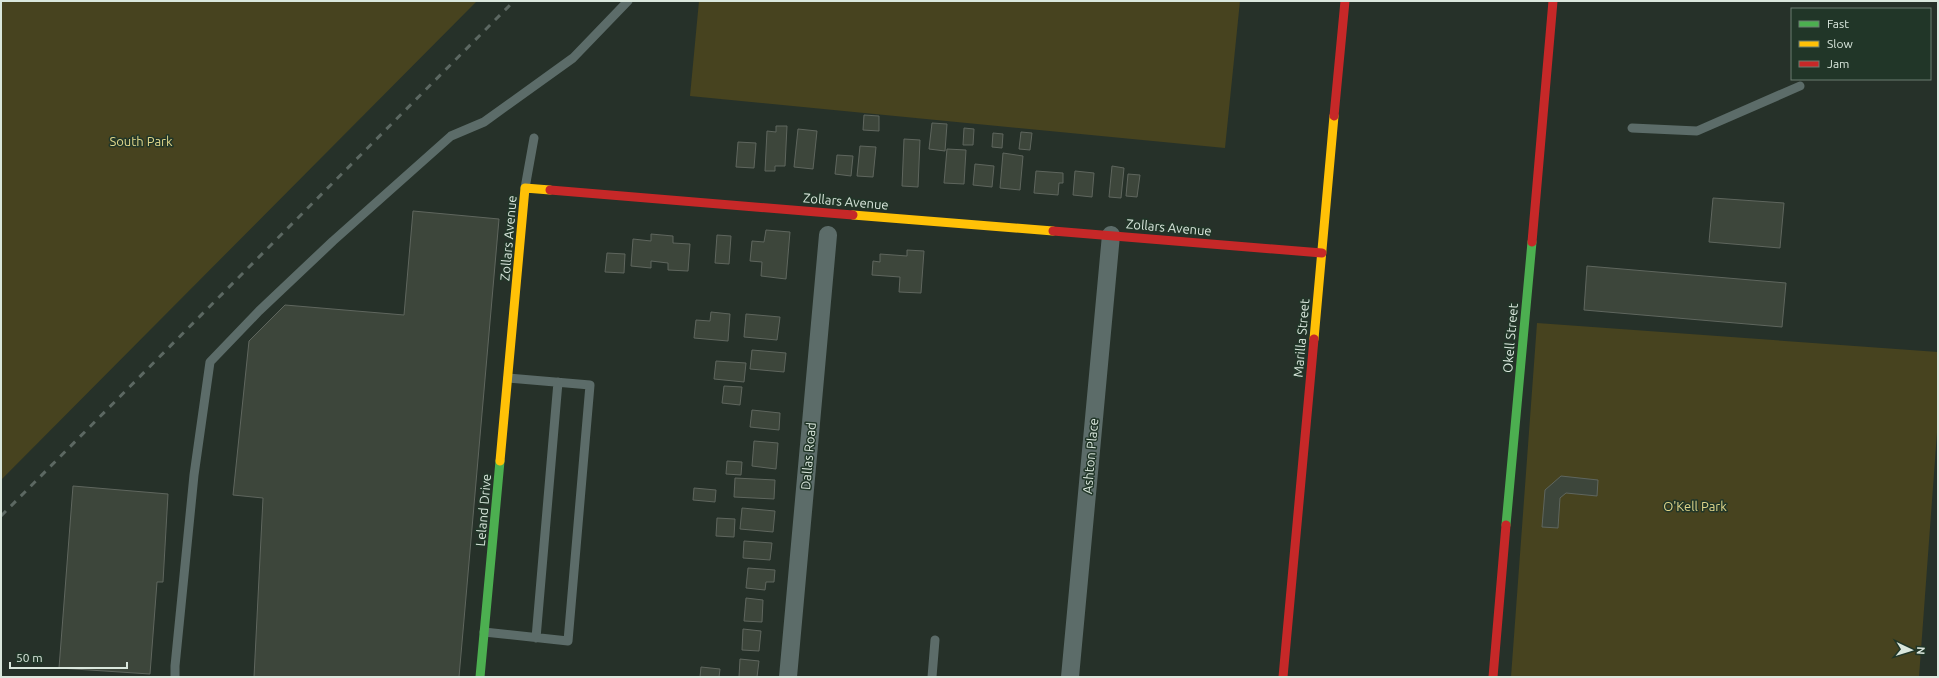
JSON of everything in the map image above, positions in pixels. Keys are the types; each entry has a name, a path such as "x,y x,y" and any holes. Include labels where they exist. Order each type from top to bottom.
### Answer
{"street":[{"name":"Marilla Street","path":"1283,677 1344,1"},
{"name":"Okell Street","path":"1493,677 1553,1"},
{"name":"Zollars Avenue","path":"511,346 525,188 1322,253"},
{"name":"Dallas Road","path":"788,677 828,235"},
{"name":"Ashton Place","path":"1070,677 1111,235"},
{"name":"Leland Drive","path":"480,677 511,346"}],"lane":[{"path":"175,677 194,474 210,362 258,311 333,241 451,136 484,122 573,58 628,1"},
{"path":"1632,128 1697,131 1800,86"},
{"path":"525,188 534,138"},
{"path":"484,632 568,641 590,385 508,378"},
{"path":"536,638 558,382"},
{"path":"932,677 935,640"}],"green space":[{"name":"South Park","path":"1,1 477,1 1,480"},
{"path":"699,1 1240,1 1225,148 690,96"},
{"name":"O'Kell Park","path":"1537,323 1938,352 1938,419 1919,677 1511,677"}],"building":[{"path":"864,115 879,116 879,131 863,130"},
{"path":"932,123 947,124 945,151 929,149"},
{"path":"776,126 787,126 785,166 775,166 775,171 765,171 767,131 776,132"},
{"path":"964,128 974,129 973,145 963,145"},
{"path":"798,129 817,131 813,169 794,167"},
{"path":"1021,132 1032,133 1030,150 1019,149"},
{"path":"993,133 1003,134 1002,148 992,147"},
{"path":"904,139 920,140 918,187 902,186"},
{"path":"738,142 756,143 754,168 736,167"},
{"path":"860,146 876,147 873,177 857,176"},
{"path":"947,149 966,150 964,184 944,183"},
{"path":"1003,153 1023,156 1020,190 1000,188"},
{"path":"837,155 853,156 851,176 835,174"},
{"path":"975,164 994,166 992,187 973,185"},
{"path":"1112,166 1124,168 1121,198 1109,197"},
{"path":"1036,171 1063,173 1063,183 1059,183 1058,195 1034,193"},
{"path":"1075,171 1094,173 1092,197 1073,195"},
{"path":"1128,174 1140,175 1137,197 1126,196"},
{"path":"1713,198 1784,203 1780,248 1709,242"},
{"path":"413,211 499,219 459,677 254,677 263,498 233,495 249,341 285,305 404,315"},
{"path":"766,230 790,232 786,279 761,276 762,262 750,261 752,241 764,242"},
{"path":"651,234 673,236 673,243 690,244 688,271 668,270 668,263 651,261 651,268 631,266 633,239 651,241"},
{"path":"717,235 731,236 729,264 715,263"},
{"path":"907,250 924,251 921,293 899,292 900,277 872,275 873,261 880,262 880,254 907,256"},
{"path":"607,253 625,254 624,273 605,272"},
{"path":"1587,266 1786,283 1782,327 1584,310"},
{"path":"711,312 730,314 728,341 694,338 696,320 710,321"},
{"path":"746,314 780,317 777,340 744,337"},
{"path":"752,350 786,353 784,372 750,369"},
{"path":"716,361 746,363 744,382 714,379"},
{"path":"724,386 742,387 740,405 722,403"},
{"path":"752,410 780,413 779,430 750,427"},
{"path":"754,441 778,443 776,469 752,466"},
{"path":"727,461 742,462 741,475 726,474"},
{"path":"1561,476 1598,480 1597,496 1566,493 1560,498 1558,528 1542,527 1545,490"},
{"path":"735,478 775,480 774,499 734,497"},
{"path":"73,486 168,494 163,582 157,582 150,674 59,668"},
{"path":"694,488 716,490 715,502 693,500"},
{"path":"742,508 775,511 773,532 740,529"},
{"path":"717,518 735,519 734,537 716,536"},
{"path":"744,541 772,543 770,560 743,558"},
{"path":"748,568 775,570 774,582 766,582 765,590 746,588"},
{"path":"746,598 763,600 762,622 744,621"},
{"path":"743,629 761,631 759,651 742,650"},
{"path":"740,659 759,661 757,677 739,677"},
{"path":"701,667 720,669 719,677 700,677"}],"railway":[{"path":"1,516 514,1"}],"traffic: fast":[{"path":"1506,525 1532,242"},
{"path":"480,677 500,461"}],"traffic: slow":[{"path":"1314,339 1334,116"},
{"path":"500,461 525,188 550,190"},
{"path":"853,215 1053,231"}],"traffic: jam":[{"path":"1334,116 1345,1"},
{"path":"1532,242 1553,1"},
{"path":"550,190 853,215"},
{"path":"1053,231 1322,253"},
{"path":"1283,677 1314,339"},
{"path":"1493,677 1506,525"}]}
